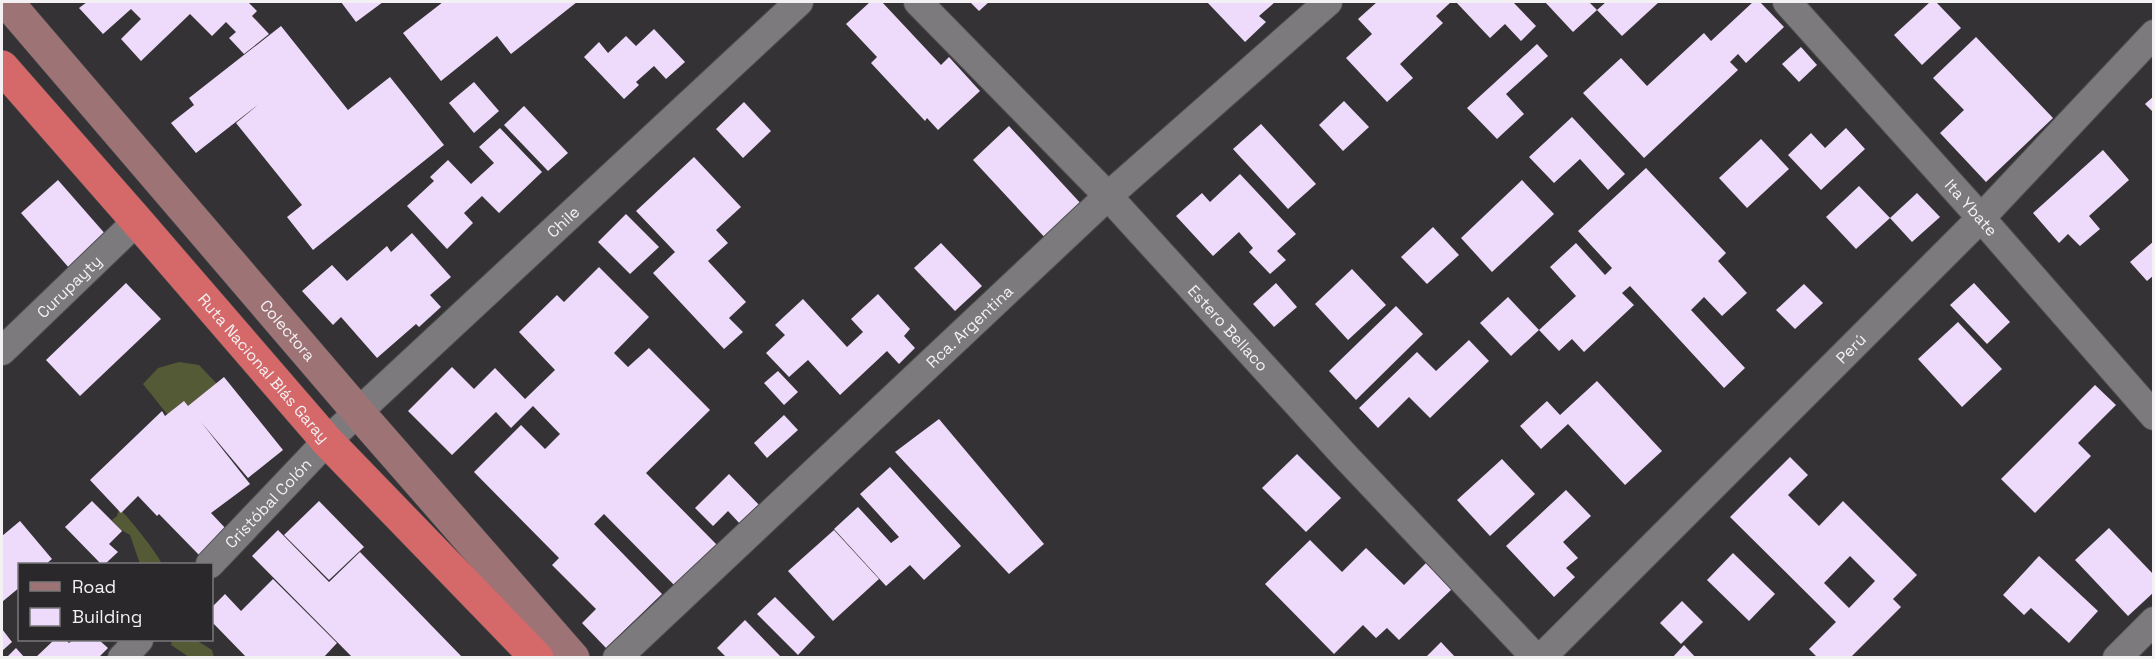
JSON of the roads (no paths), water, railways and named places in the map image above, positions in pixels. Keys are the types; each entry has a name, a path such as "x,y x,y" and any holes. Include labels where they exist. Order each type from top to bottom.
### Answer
{"highway":[{"name":"Ruta Nacional Blás Garay","path":"2,68 327,441 537,657"}],"main road":[{"name":"Colectora","path":"7,2 358,412 573,657"}],"street":[{"name":"Chile","path":"327,441 799,2"},
{"name":"Estero Bellaco","path":"918,2 1107,196 1345,456 1538,657"},
{"name":"Rca. Argentina","path":"616,657 1107,196 1328,2"},
{"name":"Ita Ybate","path":"1787,2 1981,218 2154,416"},
{"name":"Perú","path":"1538,657 1981,218 2154,34"},
{"name":"Curupayty","path":"2,351 137,221"},
{"name":"Cristóbal Colón","path":"211,563 327,441"},
{"path":"2117,657 2154,621"},
{"path":"122,657 137,641"}]}
